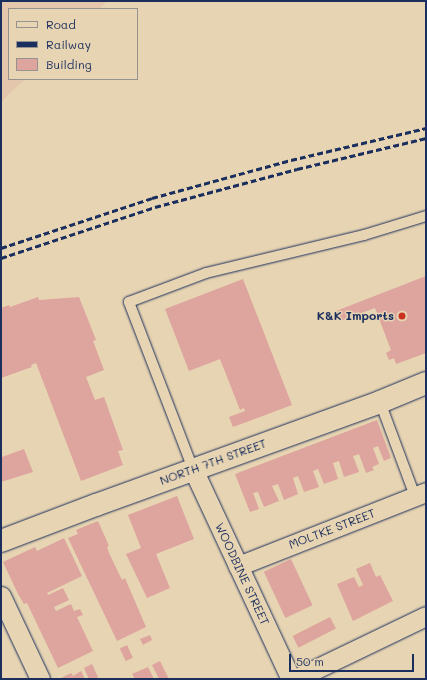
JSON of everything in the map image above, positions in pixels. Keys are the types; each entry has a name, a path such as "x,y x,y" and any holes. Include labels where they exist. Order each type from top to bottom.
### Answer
{"main road":[{"name":"NORTH 7TH STREET","path":"1,541 193,469 380,402 426,383"}],"street":[{"name":"WOODBINE STREET","path":"193,469 291,679"},
{"name":"MOLTKE STREET","path":"238,566 421,494"},
{"path":"1,596 40,679"},
{"path":"295,679 426,616"}],"lane":[{"path":"193,469 129,302 206,273 364,235 426,216"},
{"path":"380,402 421,494"}],"shaded area":[{"path":"1,1 107,1 100,8 8,8 8,80 24,80 1,102"}],"building":[{"name":"K&K Imports","path":"426,276 426,353 396,364 394,358 389,360 386,353 391,350 375,308 340,321 336,311"},
{"path":"243,279 292,405 233,427 229,417 245,411 244,408 240,410 220,359 189,371 165,309"},
{"path":"38,297 39,300 79,297 96,340 93,341 104,370 86,377 95,400 104,397 123,450 118,451 123,465 81,481 36,363 31,365 32,367 1,378 1,308 9,305 10,307"},
{"path":"377,420 391,458 384,461 378,446 373,448 379,464 372,467 374,470 366,473 359,454 353,456 359,472 344,477 339,461 333,463 338,479 324,484 318,469 313,471 319,487 304,492 298,476 293,478 298,494 284,500 278,484 272,486 279,501 264,507 258,492 253,493 259,509 250,512 235,474"},
{"path":"24,449 33,472 1,482 2,457"},
{"path":"177,496 194,539 156,554 170,588 147,598 126,554 141,548 128,515"},
{"path":"98,521 109,546 107,547 109,553 122,580 125,578 146,627 117,641 68,538 78,534 76,530"},
{"path":"64,538 82,576 47,593 48,595 63,588 69,600 54,607 56,611 71,604 74,611 80,609 83,615 77,617 93,651 58,668 27,603 24,604 18,594 3,562 35,547 37,551"},
{"path":"291,559 313,605 285,618 264,572"},
{"path":"370,563 376,577 380,575 393,601 353,621 337,584 354,577 359,587 363,585 356,569"},
{"path":"330,617 336,629 298,648 293,636"},
{"path":"150,635 152,640 143,645 140,639"},
{"path":"127,645 133,658 126,661 120,648"},
{"path":"160,661 169,679 159,679 152,665"},
{"path":"92,664 98,677 95,679 89,679 84,668"},
{"path":"148,667 154,679 135,679 132,674"},
{"path":"81,671 85,679 61,678 71,673 73,676"}],"railway":[{"path":"1,248 152,198 291,160 426,128"},
{"path":"1,258 155,207 297,169 426,138"}],"place":[{"name":"K&K Imports","path":"402,316"}]}
